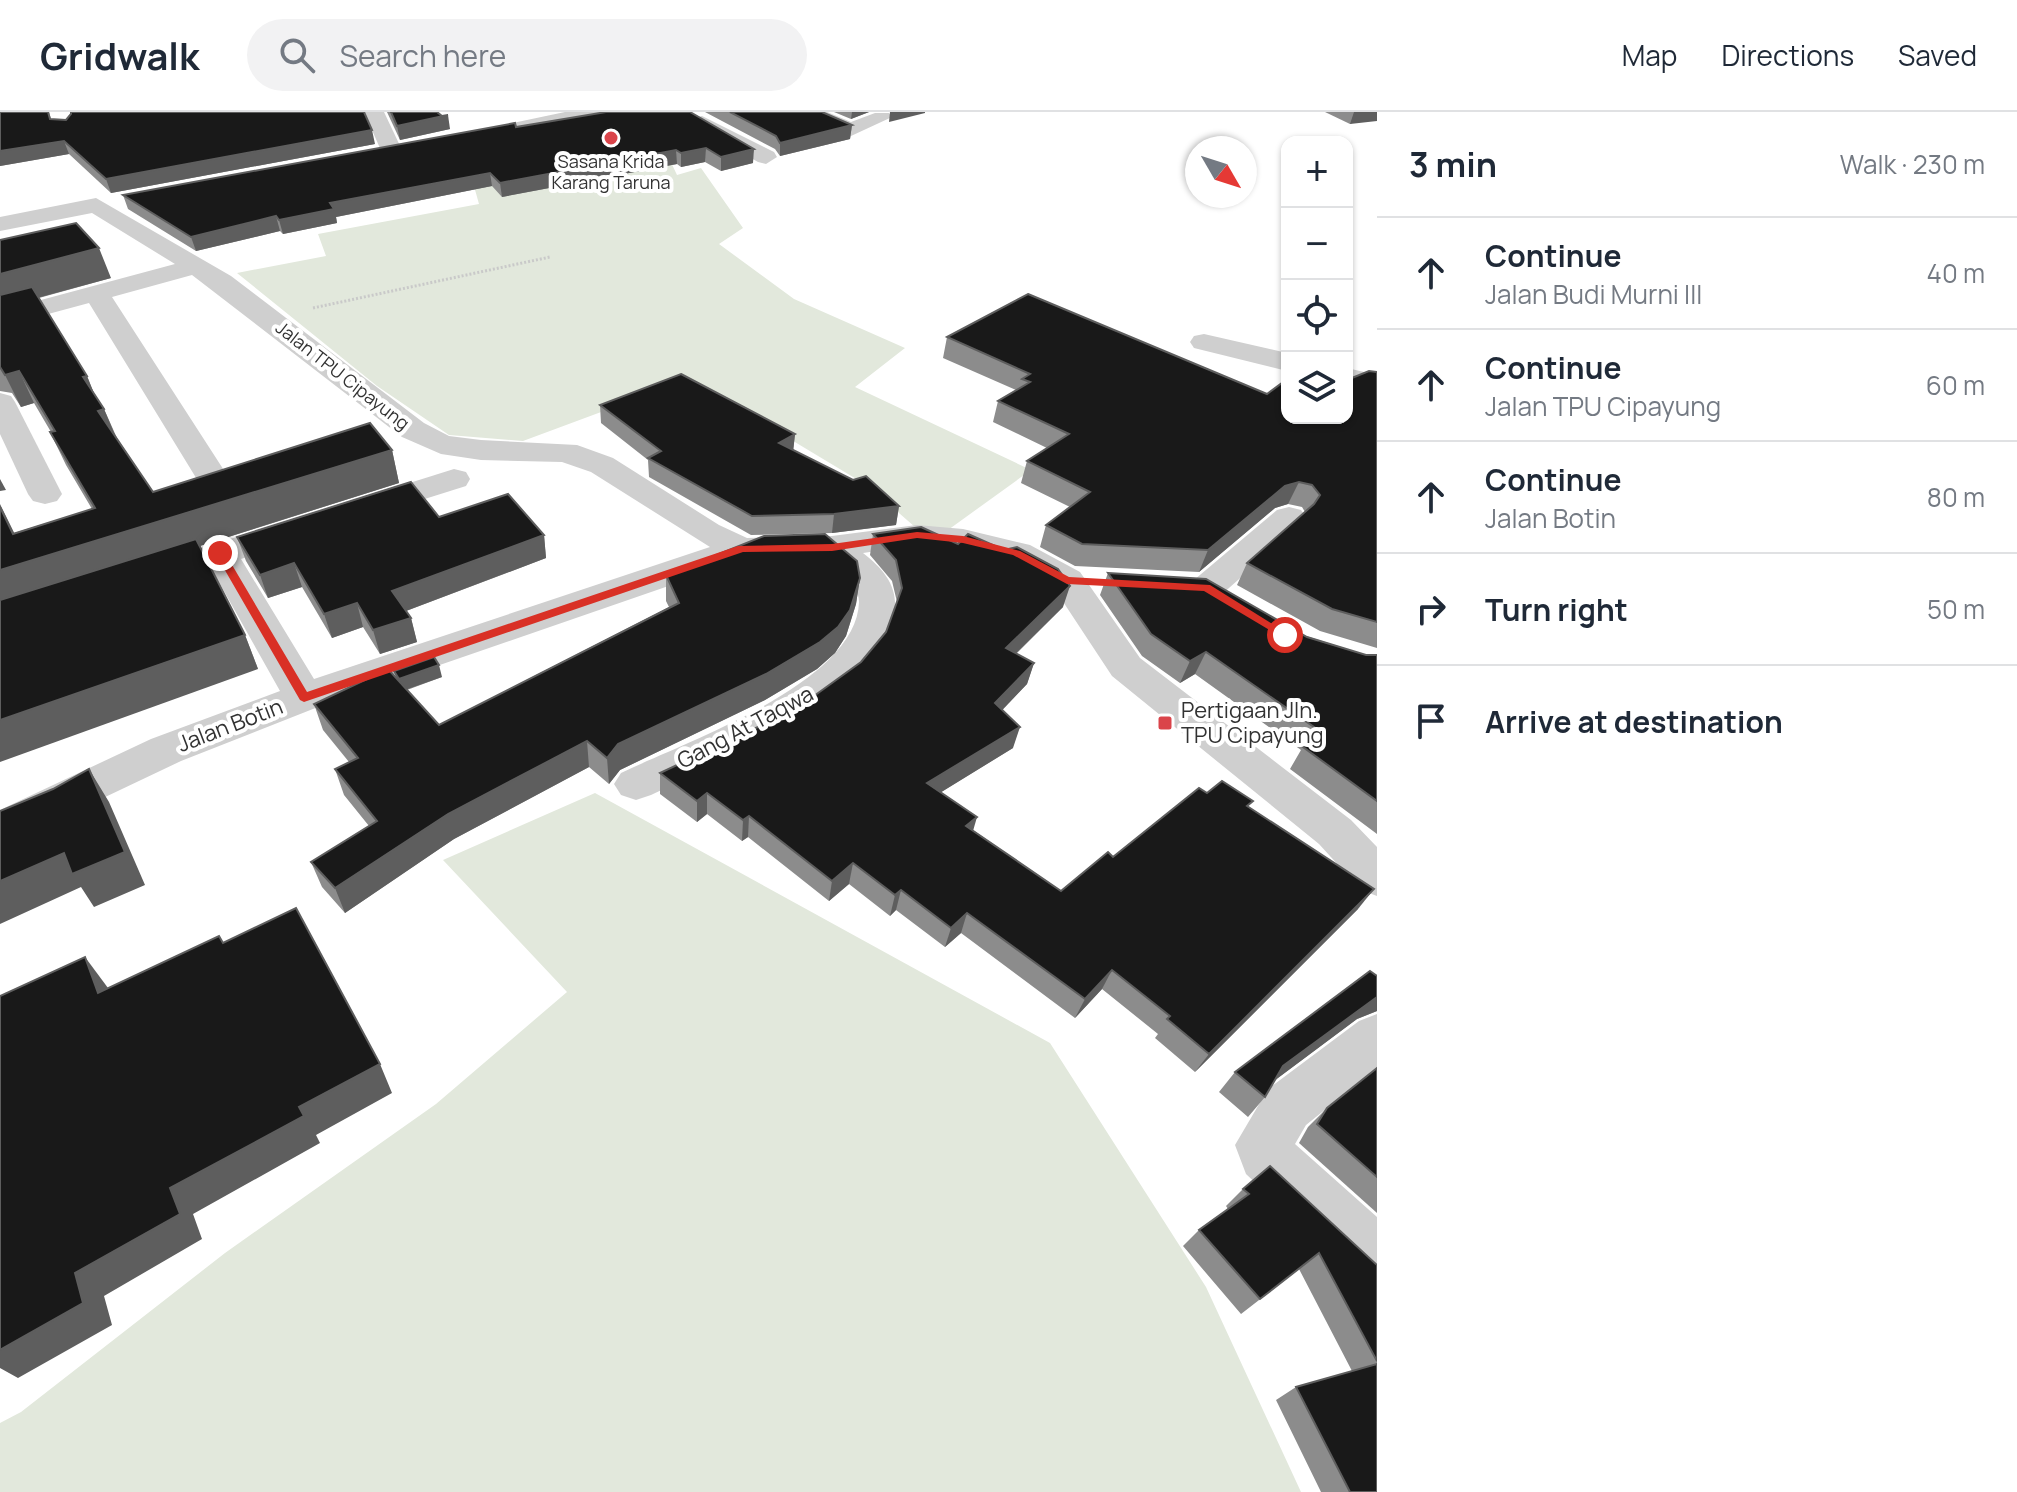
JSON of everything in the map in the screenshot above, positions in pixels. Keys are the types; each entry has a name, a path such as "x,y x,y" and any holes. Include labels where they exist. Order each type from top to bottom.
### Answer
{"street":[{"path":"374,112 391,150"},
{"path":"468,137 566,118 628,112"},
{"path":"688,112 766,157"},
{"path":"810,112 851,130 882,117"},
{"path":"364,155 414,146"},
{"name":"Jalan TPU Cipayung","path":"0,224 111,202 269,318 413,430 441,444 481,450 566,452 602,465 707,532 742,549 832,547 917,535 963,540 1017,553 1067,580"},
{"path":"0,319 196,266"},
{"path":"96,293 221,492"},
{"path":"1204,342 1281,361"},
{"path":"1353,378 1377,384"},
{"path":"0,402 45,494"},
{"path":"117,587 454,479"},
{"path":"1205,592 1289,517"},
{"name":"Gang At Taqwa","path":"636,784 805,698 852,663 873,625 879,605 873,582 832,547"},
{"name":"Jalan Botin","path":"0,830 166,750 304,697 742,549"},
{"path":"220,553 304,697"},
{"path":"1067,580 1114,583"},
{"path":"1067,580 1126,667 1335,832 1377,877"},
{"path":"1377,1037 1287,1107 1264,1139 1266,1155 1377,1257"}],"path":[{"path":"269,318 550,257"}],"shaded area":[{"path":"659,137 677,175 701,168 743,228 719,244 794,299 905,348 855,387 1031,470 948,530 915,527 868,486 690,379 523,441 449,435 377,386 237,273 326,256 318,234 479,204 472,179"},
{"path":"595,793 1050,1043 1206,1287 1301,1492 0,1492 0,1423 21,1412 225,1253 436,1104 567,992 443,860"}],"building":[{"path":"0,112 48,112 50,119 66,120 71,112 364,112 372,130 106,179 64,141 0,151"},
{"path":"391,112 437,112 442,116 448,115 397,126"},
{"path":"606,112 690,112 754,149 721,157 706,148 681,153 676,150 500,183 490,173 330,203 334,209 279,220 276,216 191,237 123,195 515,123 516,127"},
{"path":"730,112 822,112 852,125 780,143 776,136"},
{"path":"76,223 99,248 0,274 0,240"},
{"path":"32,287 87,376 83,377 104,409 98,411 153,492 370,423 392,450 0,570 0,507 13,534 95,508 50,432 55,431 19,371 5,375 0,367 0,295"},
{"path":"1028,294 1267,394 1281,384 1281,424 1353,424 1353,378 1369,371 1377,372 1377,622 1332,609 1247,563 1314,504 1320,495 1312,485 1299,482 1285,486 1208,550 1082,544 1046,525 1090,492 1027,461 1069,434 998,401 1030,382 1022,379 1030,374 947,337"},
{"path":"681,374 795,434 779,443 853,480 866,476 899,506 834,514 752,516 648,458 661,451 600,405"},
{"path":"411,482 439,517 508,494 544,535 392,591 411,618 373,630 357,603 324,614 294,563 260,575 237,537"},
{"path":"921,527 958,544 968,534 1004,550 1017,547 1058,569 1070,586 1006,648 1034,663 995,703 1020,727 927,783 977,817 966,826 1061,891 1108,852 1113,857 1199,788 1207,793 1222,781 1253,801 1247,806 1374,889 1209,1054 1167,1019 1170,1016 1112,970 1085,999 967,913 951,928 901,890 895,895 853,863 832,881 749,816 743,820 707,793 697,801 660,773 796,709 861,662 886,632 902,588 896,560 873,534"},
{"path":"825,534 857,561 860,578 850,610 838,627 820,642 766,674 618,744 607,758 587,741 448,814 335,888 311,862 377,821 335,769 358,758 314,704 388,669 439,725 679,603 666,575 764,536"},
{"path":"196,539 245,635 0,720 0,600"},
{"path":"1108,573 1206,579 1307,637 1366,655 1377,655 1377,801 1303,747 1324,734 1206,652 1190,661 1151,634"},
{"path":"434,657 439,665 399,679 394,671"},
{"path":"89,769 125,852 72,874 64,853 0,881 0,811 53,789"},
{"path":"296,908 380,1064 299,1107 304,1116 170,1188 180,1214 75,1273 83,1303 0,1350 0,996 85,957 98,993 219,936 223,943"},
{"path":"1370,971 1377,976 1377,997 1283,1066 1265,1097 1235,1072"},
{"path":"1377,1068 1377,1177 1317,1124 1327,1108"},
{"path":"1270,1166 1377,1265 1377,1361 1319,1253 1260,1299 1199,1230 1249,1194 1243,1189"},
{"path":"1377,1364 1377,1492 1350,1492 1296,1387"}],"place":[{"name":"Sasana Krida Karang Taruna","path":"611,138"},
{"name":"Pertigaan Jln. TPU Cipayung","path":"1165,723"}],"route":[{"path":"220,553 304,697 742,549 792,545 832,547 917,535 963,540 1017,553 1067,580 1207,588 1285,635"}]}
